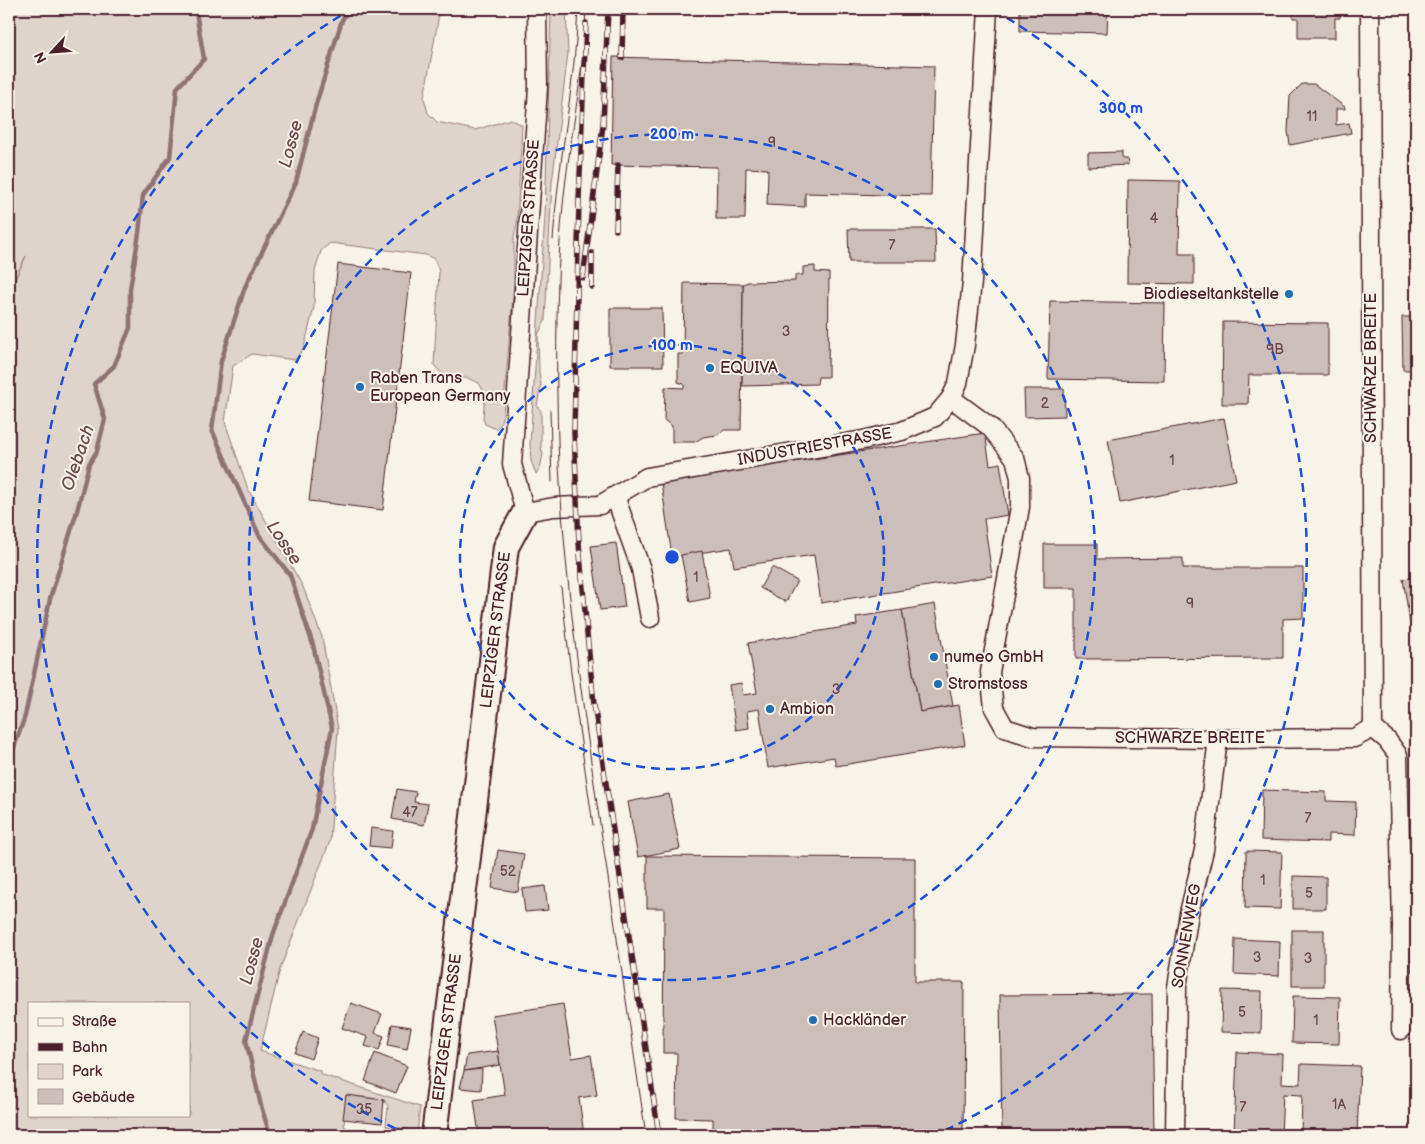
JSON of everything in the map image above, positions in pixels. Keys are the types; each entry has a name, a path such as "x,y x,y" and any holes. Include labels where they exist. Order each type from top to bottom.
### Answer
{"street":[{"name":"LEIPZIGER STRASSE","path":"434,1135 506,546 525,512 512,464 538,88 537,9"},
{"name":"INDUSTRIESTRASSE","path":"525,512 554,507 600,505 647,477 864,440 902,431 935,417 952,398 958,383 965,345 972,282 988,9"},
{"name":"SCHWARZE BREITE","path":"952,398 990,427 1015,458 1020,478 1020,507 990,672 994,708 1005,728 1033,737 1218,739 1354,738 1373,728 1370,9"},
{"path":"615,496 641,569 650,618"},
{"path":"1373,728 1398,755 1402,925 1401,1030"},
{"name":"SONNENWEG","path":"1175,1135 1177,987 1189,913 1204,850 1218,739"}],"green space":[{"path":"9,9 440,9 424,98 428,113 437,122 475,130 511,119 522,125 517,223 514,236 514,284 503,414 500,425 496,429 485,424 483,418 485,394 479,383 467,378 455,378 442,374 434,365 439,271 434,259 426,255 330,243 321,251 315,271 314,307 304,348 295,360 252,354 233,366 225,422 248,489 303,587 322,637 338,729 330,841 280,969 260,1051 320,1071 320,1074 420,1107 417,1134 407,1132 407,1129 386,1126 388,1106 384,1100 346,1095 344,1126 356,1133 351,1135 15,1135 9,1124 9,292 26,256 9,291"},
{"path":"551,9 566,9 568,53 552,183 545,321 538,335 541,384 537,406 541,411 541,448 543,454 540,469 536,474 531,461 530,444 545,216"}],"building":[{"path":"1020,9 1108,9 1107,33 1020,31"},
{"path":"1293,9 1339,9 1340,18 1335,18 1335,38 1298,38 1298,18 1293,18"},
{"path":"613,57 934,66 931,196 805,193 805,207 767,205 768,169 746,168 745,219 716,219 717,167 611,165"},
{"path":"1302,84 1314,84 1345,107 1345,109 1336,109 1336,125 1349,123 1351,133 1290,145 1288,131 1290,96"},
{"path":"1122,152 1122,159 1127,159 1128,165 1088,167 1088,153"},
{"path":"1128,180 1180,181 1179,254 1194,254 1194,284 1127,283"},
{"path":"848,229 935,229 936,262 849,262"},
{"name":"Raben Trans European Germany","path":"338,264 411,273 383,510 309,501"},
{"path":"815,266 815,272 829,273 828,377 818,377 817,384 742,386 743,284 748,282 795,281 795,275 803,275 803,267"},
{"name":"EQUIVA","path":"684,283 743,284 741,430 724,430 717,435 703,437 695,442 672,442 672,426 664,420 665,387 684,388 684,384 678,382 678,354 683,354"},
{"path":"1050,301 1165,303 1164,381 1048,379"},
{"path":"610,308 662,308 663,366 610,366"},
{"path":"1402,317 1416,317 1416,370 1403,370"},
{"path":"1223,322 1328,323 1328,375 1249,375 1248,404 1222,404"},
{"path":"1024,389 1064,389 1065,416 1025,417"},
{"path":"1224,418 1236,480 1120,503 1108,440"},
{"path":"985,433 990,465 1000,463 1008,515 984,519 992,576 821,603 814,555 734,567 731,548 672,557 661,482"},
{"path":"616,543 625,607 600,610 591,546"},
{"path":"1044,544 1097,544 1097,559 1183,558 1183,568 1303,568 1303,618 1283,619 1283,658 1076,659 1076,588 1044,588"},
{"path":"702,551 710,598 690,602 681,555"},
{"path":"772,567 797,581 786,602 760,588"},
{"path":"1416,577 1416,622 1410,623 1403,579"},
{"path":"935,604 953,706 920,712 902,610"},
{"path":"902,610 920,712 959,705 965,745 836,766 834,757 768,768 759,709 747,711 749,728 736,730 729,685 741,683 743,695 757,693 748,643 857,625 856,617"},
{"path":"397,789 416,792 414,802 428,804 424,825 392,819"},
{"path":"1262,790 1326,792 1326,801 1356,802 1355,835 1328,834 1328,842 1261,840"},
{"path":"669,794 680,849 638,857 628,802"},
{"path":"371,828 393,831 391,848 369,846"},
{"path":"498,850 524,854 518,892 492,888"},
{"path":"1246,851 1282,852 1280,909 1245,908"},
{"name":"Hackländer","path":"647,856 915,858 915,982 964,982 963,1135 713,1135 713,1119 676,1118 677,1053 663,1053 664,908 647,908"},
{"path":"1293,876 1326,877 1326,909 1293,909"},
{"path":"545,886 548,910 525,912 522,889"},
{"path":"1292,930 1324,930 1324,986 1292,986"},
{"path":"1235,939 1280,941 1279,976 1234,974"},
{"path":"1222,990 1262,991 1261,1033 1221,1032"},
{"path":"1152,994 1154,1135 1002,1135 1000,995"},
{"path":"1293,996 1340,997 1339,1044 1292,1043"},
{"path":"351,1003 382,1014 375,1033 384,1036 379,1050 365,1046 368,1037 342,1028"},
{"path":"563,1004 572,1058 591,1055 597,1095 579,1098 584,1135 479,1135 474,1100 505,1095 492,1015"},
{"path":"392,1024 411,1027 407,1049 388,1045"},
{"path":"303,1032 318,1038 311,1059 295,1053"},
{"path":"498,1051 500,1065 464,1071 467,1055"},
{"path":"1237,1052 1283,1054 1282,1083 1300,1084 1301,1064 1360,1066 1357,1135 1301,1135 1302,1095 1283,1094 1281,1135 1234,1135"},
{"path":"375,1053 407,1066 396,1093 365,1081"},
{"path":"482,1069 481,1090 460,1088 464,1071"},
{"path":"346,1095 384,1100 382,1123 343,1119"}],"waterway":[{"name":"Olebach","path":"9,762 25,716 50,599 77,511 89,464 97,451 105,419 94,384 114,366 130,328 130,289 143,195 170,157 177,88 204,59 197,9"},
{"name":"Losse","path":"270,1135 261,1106 246,1040 273,935 312,829 332,728 313,645 290,575 259,535 212,430 221,361 245,287 296,182 316,104 342,20 349,9"}],"tram line":[{"path":"553,240 555,211 574,67 578,9"},
{"path":"586,9 580,79 564,195 558,270 558,446 565,546 582,697 646,1135"},
{"path":"550,410 552,482"},
{"path":"561,587 571,673 593,825"}],"railway":[{"path":"583,278 603,125 608,9"},
{"path":"622,58 623,9"},
{"path":"586,23 579,200 574,433 579,543 594,704 659,1135"},
{"path":"616,230 618,165"},
{"path":"592,253 592,287"}],"place":[{"name":"Biodieseltankstelle","path":"1289,294"},
{"name":"EQUIVA","path":"710,368"},
{"name":"Raben Trans European Germany","path":"360,387"},
{"name":"numeo GmbH","path":"934,657"},
{"name":"Stromstoss","path":"938,684"},
{"name":"Ambion","path":"770,709"},
{"name":"Hackländer","path":"813,1020"}]}
